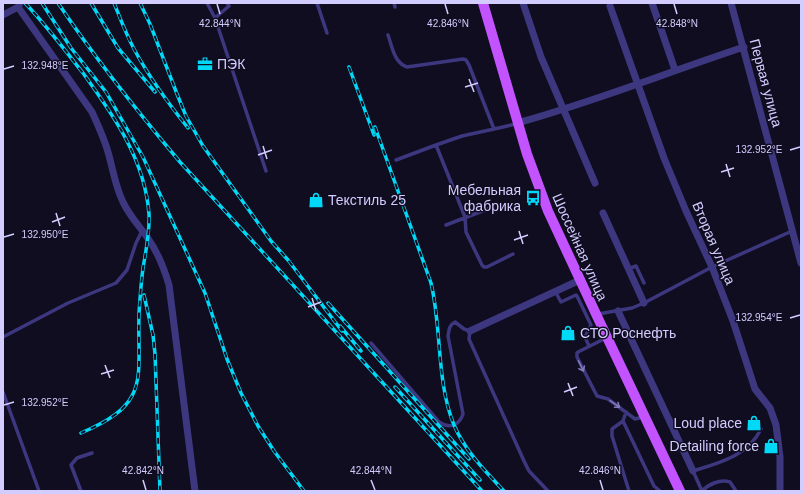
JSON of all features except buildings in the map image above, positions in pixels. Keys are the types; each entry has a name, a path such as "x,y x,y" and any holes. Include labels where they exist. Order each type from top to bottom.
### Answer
{"main road":[{"name":"Шоссейная улица","path":"482,3 517,123 546,205 680,491"}],"street":[{"path":"523,3 541,57 595,183"},
{"path":"652,3 675,70"},
{"name":"Первая улица","path":"731,3 801,263"},
{"path":"3,15 19,5 92,112 101,130 122,202 162,262 169,285 195,491"},
{"name":"Вторая улица","path":"610,6 637,84 674,181 712,267 733,321 755,390 770,408 776,425 780,457 780,491"},
{"path":"517,123 565,110 675,70 744,47"},
{"path":"603,214 644,303"},
{"path":"470,331 580,280"},
{"path":"618,311 693,471"}],"lane":[{"path":"207,3 215,18 266,171"},
{"path":"215,18 228,6 227,3"},
{"path":"317,3 327,33"},
{"path":"388,35 399,63 402,66 407,67 463,59 466,60 494,129"},
{"path":"396,160 462,136 517,123"},
{"path":"436,145 465,217 466,232 484,267 488,267 513,254"},
{"path":"446,226 465,217 493,207"},
{"path":"3,337 68,302 116,283 127,270 136,243 142,231"},
{"path":"596,314 618,311 644,303 712,267 792,231"},
{"path":"628,269 636,266 644,283"},
{"path":"555,291 561,302 576,295 577,296 591,325 585,337 589,346"},
{"path":"371,344 439,422 444,426 450,426 458,423 463,414 448,336 450,328 455,322 464,329 470,331 468,335 470,343 524,461 529,471 548,491"},
{"path":"607,337 576,353 577,357 595,392 600,398 608,399 635,419 645,417"},
{"path":"3,392 39,491"},
{"path":"626,412 623,420 612,429 612,436 629,491"},
{"path":"623,420 654,486 660,491"},
{"path":"736,491 730,482 726,480 706,486 702,491 693,471 738,455 757,438 761,429"},
{"path":"80,491 71,465 77,458 92,453"}],"railway":[{"path":"25,3 48,28 83,73 106,106 126,139 135,157 141,175 149,214 140,296 139,355 136,386 130,399 120,411 104,422 81,433"},
{"path":"42,3 71,48 106,92 143,157 205,293 227,359 241,393 258,426 274,451 304,491"},
{"path":"58,3 117,84 180,162 482,491"},
{"path":"91,3 118,48 155,92"},
{"path":"114,3 128,38 146,70 159,90 188,128"},
{"path":"140,3 150,24 186,116 203,146 271,241 288,260 342,331"},
{"path":"349,67 374,135"},
{"path":"375,127 431,283 437,318 444,391 454,425 470,452 504,491"},
{"path":"144,295 153,335 155,354 160,491"},
{"path":"328,303 469,459"},
{"path":"340,326 361,351"},
{"path":"395,387 480,480"}],"place":[{"name":"ПЭК","path":"205,64"},
{"name":"Мебельная фабрика","path":"533,198"},
{"name":"Текстиль 25","path":"316,200"},
{"name":"СТО Роснефть","path":"568,333"},
{"name":"Loud place","path":"754,423"},
{"name":"Detailing force","path":"771,446"}]}
